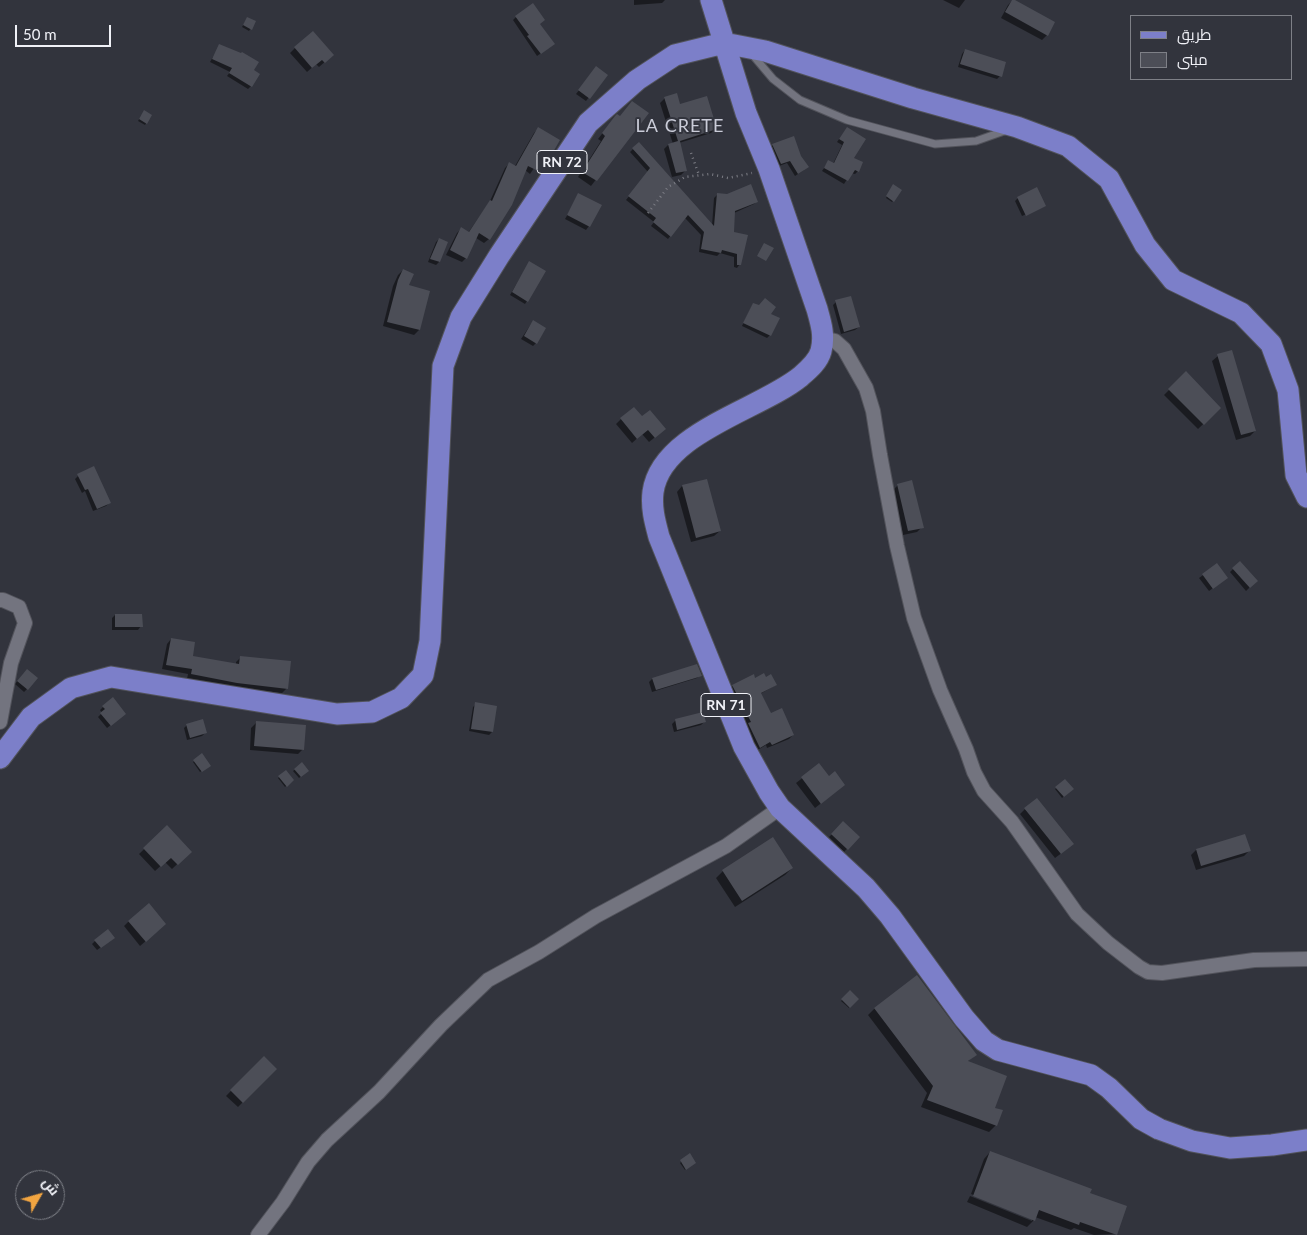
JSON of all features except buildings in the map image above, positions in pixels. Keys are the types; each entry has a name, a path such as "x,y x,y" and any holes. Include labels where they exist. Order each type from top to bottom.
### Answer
{"main road":[{"name":"RN 71","path":"711,0 734,45 746,113 769,170 817,309 822,324 823,338 821,352 817,361 789,386 698,434 679,448 666,462 654,490 652,511 659,537 744,747 780,808 866,888 890,916 964,1018 984,1041 998,1050 1090,1075 1109,1088 1141,1119 1159,1129 1192,1141 1230,1148 1307,1140"},
{"name":"RN 72","path":"5,752 30,717 71,688 110,677 337,714 372,712 401,698 423,675 430,641 443,366 461,317 499,256 588,123 637,80 675,56 734,45 765,51 913,98 1016,127 1068,146 1109,179 1145,245 1173,280 1241,313 1271,344 1288,390 1296,475 1307,498"}],"street":[{"path":"823,338 835,341 844,349 866,388 873,412 897,546 914,618 940,690 963,741 974,772 984,791 1012,822 1077,914 1108,943 1138,967 1148,972 1162,974 1254,960 1307,959"},
{"path":"0,600 19,607 25,622 11,663 0,722 5,752"},
{"path":"258,1235 283,1202 308,1162 327,1140 379,1092 441,1025 488,980 539,952 596,916 726,846 780,808"}],"lane":[{"path":"734,45 772,79 800,100 847,120 935,144 976,141 1016,127"}],"path":[{"path":"691,153 699,175"},
{"path":"648,213 668,187 685,177 710,174 728,178 769,170"}],"district":[{"name":"LA CRETE","path":"680,126"}]}
